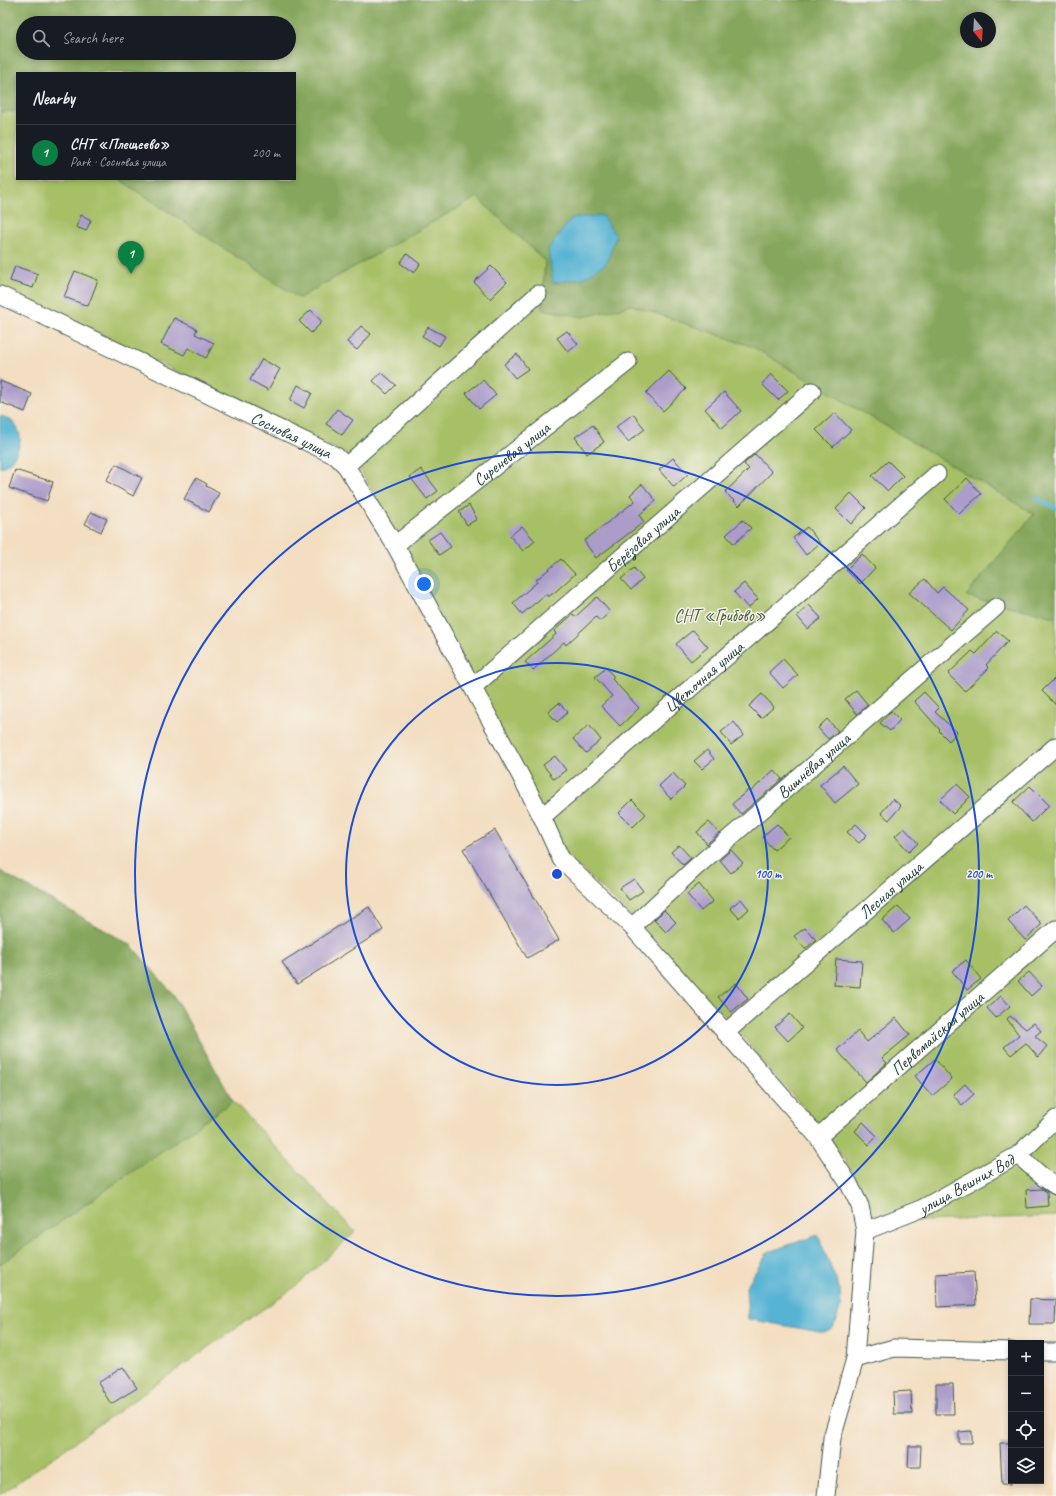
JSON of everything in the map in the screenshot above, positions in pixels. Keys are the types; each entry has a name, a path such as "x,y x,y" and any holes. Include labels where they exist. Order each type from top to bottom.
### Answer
{"street":[{"name":"Сосновая улица","path":"0,295 336,456 346,466 538,294"},
{"name":"Сиреневая улица","path":"395,545 628,362"},
{"name":"Берёзовая улица","path":"473,687 812,391"},
{"path":"346,466 395,545 473,687 542,817 560,859 632,927 818,1138 849,1184 860,1206 865,1231 855,1359 832,1438 826,1496"},
{"name":"Цветочная улица","path":"542,817 937,474"},
{"name":"Вишнёвая улица","path":"632,927 696,867 996,607"},
{"name":"Лесная улица","path":"725,1033 1056,746"},
{"name":"Первомайская улица","path":"818,1138 1056,929"},
{"name":"улица Вешних Вод","path":"865,1231 923,1208 1018,1155 1056,1119"},
{"path":"1018,1155 1044,1178 1056,1186"},
{"path":"855,1359 894,1348 1008,1351"},
{"path":"1044,1352 1056,1352"}],"green space":[{"path":"0,0 1056,0 1056,617 966,596 1034,514 753,347 632,305 583,317 542,309 545,261 477,197 299,298 121,180 296,180 296,72 16,72 16,111 0,112"},
{"name":"СНТ «Грибово»","path":"16,110 16,180 121,180 299,298 477,197 545,261 542,309 583,317 632,305 753,347 1034,514 966,596 1056,617 1056,1216 872,1223 868,1197 834,1144 807,1111 767,1067 737,1029 631,916 566,855 398,536 362,473 347,455 6,288 0,287 0,112"},
{"path":"0,871 131,945 173,994 233,1101 0,1264"},
{"path":"233,1101 355,1232 295,1287 0,1495 0,1264"}],"water":[{"path":"602,215 616,236 607,263 584,278 553,283 548,249 572,218"},
{"path":"0,416 11,420 14,423 20,434 20,444 13,459 0,468"},
{"path":"818,1235 840,1290 841,1306 833,1328 825,1333 748,1319 746,1287 768,1252"}],"building":[{"path":"81,215 91,220 86,231 76,227"},
{"path":"407,254 420,264 414,273 400,263"},
{"path":"15,266 38,274 33,288 10,281"},
{"path":"491,266 507,282 490,299 474,282"},
{"path":"75,271 98,280 88,306 64,297"},
{"path":"311,310 322,322 311,333 299,321"},
{"path":"174,318 197,329 195,334 214,343 206,358 188,348 184,355 161,344"},
{"path":"361,326 371,334 357,350 347,342"},
{"path":"428,327 445,336 439,346 422,336"},
{"path":"567,331 578,344 568,352 557,338"},
{"path":"517,354 528,369 515,378 504,364"},
{"path":"262,359 280,369 268,390 250,380"},
{"path":"669,371 686,389 663,411 646,393"},
{"path":"381,372 396,385 387,394 373,381"},
{"path":"771,374 788,391 778,400 762,384"},
{"path":"483,380 496,395 479,409 466,393"},
{"path":"0,381 32,394 25,412 0,402"},
{"path":"298,385 312,393 304,408 290,400"},
{"path":"724,392 741,411 722,428 705,409"},
{"path":"337,409 353,420 342,435 326,424"},
{"path":"835,413 851,430 833,447 816,430"},
{"path":"633,414 645,429 628,442 616,427"},
{"path":"593,425 604,442 587,454 575,437"},
{"path":"755,454 772,472 739,506 725,492 749,469 744,464"},
{"path":"673,458 688,474 674,487 659,470"},
{"path":"888,461 903,476 888,491 872,476"},
{"path":"116,464 142,478 133,496 106,481"},
{"path":"421,469 438,491 427,499 410,477"},
{"path":"15,470 53,482 47,501 9,488"},
{"path":"196,478 207,484 206,486 219,493 209,512 184,499"},
{"path":"967,478 981,494 959,514 945,499"},
{"path":"642,484 656,501 639,515 644,522 596,558 584,541 635,501 630,495"},
{"path":"851,493 866,508 851,524 836,509"},
{"path":"469,505 477,519 467,525 459,512"},
{"path":"91,512 107,519 101,532 85,524"},
{"path":"743,520 751,528 734,544 726,535"},
{"path":"522,526 535,541 523,551 510,536"},
{"path":"807,527 820,543 806,555 793,538"},
{"path":"440,532 451,547 439,555 428,540"},
{"path":"862,554 875,568 860,584 846,570"},
{"path":"561,559 575,574 555,592 548,597 546,594 522,614 513,603 537,582 536,580"},
{"path":"634,568 643,579 631,590 621,579"},
{"path":"925,579 937,593 943,587 969,610 951,630 909,593"},
{"path":"744,583 758,599 748,608 734,592"},
{"path":"597,597 610,612 600,621 596,617 566,645 564,642 533,670 525,662 556,634 554,631 573,614 575,617"},
{"path":"809,605 821,618 808,629 797,616"},
{"path":"693,630 708,647 691,661 676,644"},
{"path":"997,631 1008,641 986,665 989,668 965,691 948,674 972,651 976,654"},
{"path":"783,659 798,675 783,688 769,672"},
{"path":"606,668 614,677 612,679 639,708 620,726 601,706 612,696 595,677"},
{"path":"1056,677 1056,705 1042,691"},
{"path":"856,690 868,705 857,714 845,699"},
{"path":"924,692 939,708 935,712 957,732 949,741 914,701"},
{"path":"762,694 774,707 761,718 749,706"},
{"path":"559,703 568,712 557,722 548,712"},
{"path":"891,711 900,720 890,731 880,723"},
{"path":"827,719 838,731 828,739 818,728"},
{"path":"734,722 744,735 731,745 721,732"},
{"path":"589,725 601,740 586,753 573,739"},
{"path":"707,750 714,759 702,769 694,761"},
{"path":"555,756 566,770 554,779 543,765"},
{"path":"843,766 858,784 835,803 820,785"},
{"path":"774,770 782,779 741,814 732,804 748,790 750,792"},
{"path":"673,773 685,786 671,799 659,786"},
{"path":"957,784 970,797 953,814 940,800"},
{"path":"1030,786 1049,805 1032,822 1013,802"},
{"path":"893,799 901,806 889,820 881,813"},
{"path":"632,800 646,814 633,827 619,813"},
{"path":"709,822 719,833 707,844 697,832"},
{"path":"777,824 789,837 774,850 762,837"},
{"path":"856,824 867,835 859,843 847,832"},
{"path":"904,828 918,843 909,852 895,836"},
{"path":"495,830 559,940 527,958 463,849"},
{"path":"679,845 691,858 683,865 671,852"},
{"path":"731,850 743,863 731,873 720,860"},
{"path":"634,879 643,891 629,900 620,888"},
{"path":"699,884 713,901 701,911 687,894"},
{"path":"741,899 749,909 739,918 730,908"},
{"path":"1024,905 1042,924 1025,940 1008,921"},
{"path":"898,906 910,919 894,933 882,920"},
{"path":"369,907 383,930 297,984 282,962"},
{"path":"664,910 676,922 666,932 654,920"},
{"path":"805,928 816,940 805,949 794,936"},
{"path":"836,959 862,961 860,987 834,985"},
{"path":"966,960 981,979 967,990 952,971"},
{"path":"1029,972 1042,986 1031,996 1018,981"},
{"path":"736,983 748,999 731,1012 718,997"},
{"path":"1001,996 1010,1006 996,1018 987,1008"},
{"path":"790,1014 802,1028 788,1041 775,1027"},
{"path":"1010,1016 1026,1029 1034,1023 1041,1031 1035,1036 1047,1046 1038,1057 1026,1043 1011,1055 1004,1047 1019,1035 1007,1019"},
{"path":"896,1018 910,1035 882,1058 887,1063 866,1082 837,1050 858,1031 867,1042"},
{"path":"935,1059 952,1079 932,1096 915,1076"},
{"path":"965,1084 974,1094 962,1105 953,1095"},
{"path":"863,1122 877,1136 869,1145 855,1131"},
{"path":"1042,1189 1047,1192 1048,1206 1027,1208 1026,1190"},
{"path":"974,1272 976,1305 937,1307 936,1274"},
{"path":"1030,1299 1056,1300 1055,1324 1029,1324"},
{"path":"123,1367 137,1388 111,1404 98,1383"},
{"path":"936,1384 953,1384 954,1414 936,1414"},
{"path":"911,1391 912,1414 894,1414 893,1392"},
{"path":"972,1431 972,1443 959,1443 959,1432"},
{"path":"1000,1443 1008,1443 1008,1484 1002,1484"},
{"path":"909,1446 921,1446 920,1467 908,1467"}],"waterway":[{"path":"1036,498 1056,508"}],"place":[{"name":"СНТ «Плещеево»","path":"131,274"}]}
